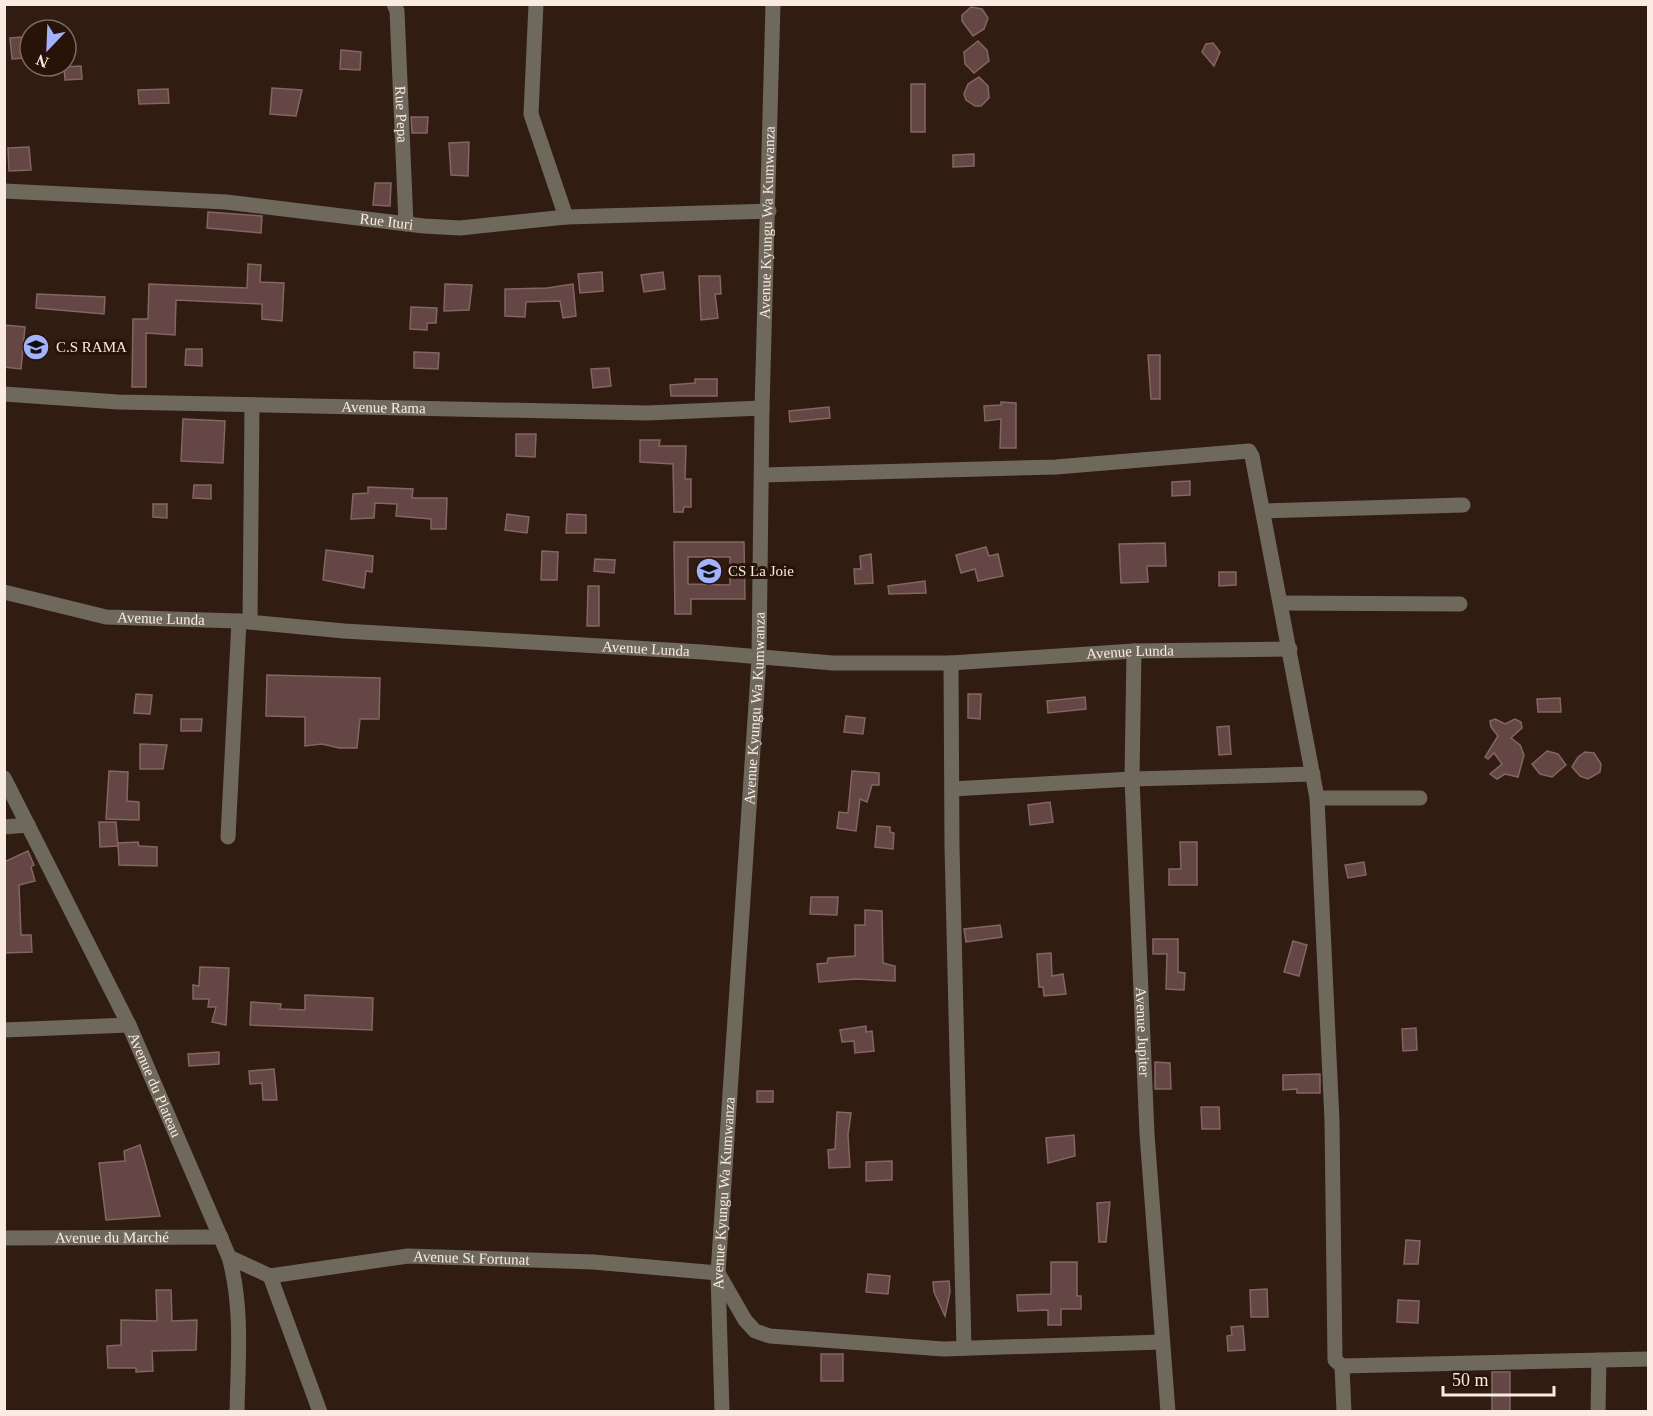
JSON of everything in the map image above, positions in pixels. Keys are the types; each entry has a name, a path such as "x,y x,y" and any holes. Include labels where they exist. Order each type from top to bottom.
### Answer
{"street":[{"name":"Rue Pepa","path":"394,4 397,11 406,224"},
{"path":"536,4 531,114 566,217"},
{"name":"Avenue Kyungu Wa Kumwanza","path":"722,1412 718,1273 759,659 762,408 773,4"},
{"name":"Rue Ituri","path":"4,191 226,202 406,224 460,228 566,217 769,211"},
{"name":"Avenue Rama","path":"4,394 118,402 647,413 762,408"},
{"path":"228,837 245,622 252,405"},
{"path":"762,475 1056,467 1244,450 1252,456 1317,798 1332,1120 1334,1356 1342,1366 1344,1412"},
{"path":"1264,511 1463,505"},
{"name":"Avenue Lunda","path":"4,592 106,617 245,622 344,631 702,652 759,659 833,663 951,663 1134,651 1290,649"},
{"path":"1281,603 1460,604"},
{"name":"Avenue Jupiter","path":"1134,651 1132,779 1147,1134 1168,1412"},
{"path":"951,663 964,1348"},
{"path":"952,789 1132,779 1313,774"},
{"name":"Avenue du Plateau","path":"4,778 129,1026 229,1257 239,1332 237,1412"},
{"path":"1317,798 1420,798"},
{"path":"4,827 28,825"},
{"path":"4,1030 129,1026"},
{"name":"Avenue du Marché","path":"4,1238 220,1237"},
{"name":"Avenue St Fortunat","path":"270,1276 408,1256 594,1262 718,1273"},
{"path":"229,1257 270,1276 321,1412"},
{"path":"718,1273 745,1320 755,1331 770,1336 964,1348 1162,1342"},
{"path":"1342,1366 1648,1359"},
{"path":"1598,1412 1599,1360"}],"building":[{"path":"971,7 982,9 988,18 984,29 973,36 962,21 962,15"},
{"path":"18,37 18,58 12,59 10,38"},
{"path":"978,41 987,50 989,61 974,73 965,64 964,52"},
{"path":"1213,43 1220,52 1214,66 1202,52 1206,44"},
{"path":"341,50 361,52 360,70 340,69"},
{"path":"78,66 81,66 82,79 65,80 65,78 78,78"},
{"path":"979,77 988,86 989,98 981,106 975,106 966,100 964,94 968,84"},
{"path":"911,84 925,84 925,132 911,132"},
{"path":"272,88 302,90 296,116 270,114"},
{"path":"168,89 169,103 139,104 138,90"},
{"path":"411,117 428,117 427,133 412,133"},
{"path":"469,142 468,176 451,175 449,143"},
{"path":"29,147 31,170 9,171 8,148"},
{"path":"974,154 974,166 953,167 953,155"},
{"path":"375,183 391,183 390,206 373,205"},
{"path":"208,212 262,216 261,233 207,228"},
{"path":"248,264 261,265 260,282 284,283 282,321 262,319 262,304 176,300 175,335 146,333 146,387 132,387 133,319 148,319 149,284 247,288"},
{"path":"602,272 603,291 580,293 578,274"},
{"path":"663,272 665,289 644,292 641,275"},
{"path":"699,276 720,276 721,294 715,294 718,318 701,320"},
{"path":"445,284 472,285 469,310 444,311"},
{"path":"573,284 576,316 563,318 560,301 526,302 525,317 505,316 505,289 547,288"},
{"path":"37,294 105,297 104,314 36,308"},
{"path":"411,307 437,308 436,323 427,323 427,330 410,329"},
{"path":"4,325 25,327 21,369 4,367"},
{"path":"186,349 202,349 202,366 185,365"},
{"path":"414,352 439,353 438,369 414,368"},
{"path":"1148,355 1160,355 1160,399 1151,399"},
{"path":"609,368 611,386 593,388 591,369"},
{"path":"695,379 717,379 717,396 671,396 670,385 695,383"},
{"path":"1001,402 1016,403 1016,448 1000,448 1001,419 985,421 984,406 1001,405"},
{"path":"829,407 830,418 790,422 789,411"},
{"path":"183,419 225,421 223,463 181,461"},
{"path":"516,434 536,434 535,457 516,456"},
{"path":"640,440 660,440 659,446 686,446 685,479 691,479 691,507 684,507 683,512 674,512 673,464 640,462"},
{"path":"1190,481 1190,495 1172,496 1172,482"},
{"path":"194,485 211,485 211,499 193,498"},
{"path":"368,487 413,489 412,498 447,498 446,529 431,529 431,519 396,516 397,504 375,503 374,518 351,519 353,494 368,493"},
{"path":"153,504 167,504 167,518 153,517"},
{"path":"507,514 529,517 527,533 505,530"},
{"path":"567,514 586,515 586,533 566,533"},
{"path":"674,542 744,542 745,599 691,599 691,614 675,614","holes":["688,557 730,557 730,585 688,584"]},
{"path":"1165,543 1166,566 1147,566 1148,582 1121,583 1119,544"},
{"path":"986,547 989,556 998,554 1003,576 978,581 975,569 961,573 956,555"},
{"path":"326,550 373,556 372,572 366,571 364,588 323,580"},
{"path":"542,551 558,552 557,580 541,580"},
{"path":"871,554 873,583 855,584 854,569 861,569 860,556"},
{"path":"595,559 615,560 614,573 594,571"},
{"path":"1219,572 1236,572 1236,585 1219,586"},
{"path":"925,581 926,593 889,594 888,586"},
{"path":"588,586 599,586 599,626 587,626"},
{"path":"267,675 380,678 379,719 360,719 357,748 339,748 322,744 305,746 305,717 266,716"},
{"path":"136,694 152,695 150,714 134,713"},
{"path":"968,694 981,694 980,719 968,718"},
{"path":"1085,697 1086,709 1048,713 1047,701"},
{"path":"1560,698 1561,712 1538,712 1537,699"},
{"path":"846,716 865,718 863,734 844,732"},
{"path":"181,719 202,719 201,731 181,731"},
{"path":"1495,719 1505,724 1515,719 1521,722 1522,728 1511,738 1520,745 1524,755 1518,777 1505,774 1497,779 1490,774 1502,764 1494,753 1488,759 1485,757 1498,736 1491,727 1490,721"},
{"path":"1229,726 1231,754 1219,755 1217,727"},
{"path":"140,744 167,745 163,769 140,769"},
{"path":"1547,751 1558,754 1566,765 1552,777 1540,774 1532,764"},
{"path":"1585,752 1594,753 1601,764 1600,772 1588,779 1580,776 1572,767 1578,757"},
{"path":"109,771 128,772 127,801 139,802 139,820 106,819"},
{"path":"852,771 879,773 879,785 872,785 867,802 860,799 856,831 837,828 839,812 848,813"},
{"path":"1050,802 1053,822 1030,825 1028,805"},
{"path":"99,822 116,822 118,846 100,847"},
{"path":"877,826 890,827 890,832 894,833 893,849 875,847"},
{"path":"138,842 139,846 157,847 157,866 119,865 118,843"},
{"path":"1180,842 1197,842 1197,885 1169,885 1169,869 1181,869"},
{"path":"28,851 34,865 31,867 35,881 19,885 21,935 31,935 32,952 4,953 4,862"},
{"path":"1364,862 1366,875 1348,878 1345,865"},
{"path":"811,897 838,897 837,915 810,914"},
{"path":"865,910 882,911 883,963 895,966 895,981 856,979 819,982 817,964 827,963 828,958 855,956 855,925 865,925"},
{"path":"1000,925 1002,937 966,942 964,929"},
{"path":"1153,939 1178,939 1178,972 1185,973 1184,990 1166,989 1167,954 1153,954"},
{"path":"1293,941 1307,945 1299,976 1284,972"},
{"path":"1051,953 1052,976 1063,974 1066,994 1044,996 1043,987 1039,987 1037,954"},
{"path":"200,967 229,968 226,1025 212,1022 216,1007 208,1007 209,999 193,999 193,985 199,986"},
{"path":"305,995 373,998 372,1030 250,1025 251,1002 281,1004 280,1009 305,1010"},
{"path":"866,1026 866,1032 872,1031 874,1051 855,1053 854,1041 842,1042 840,1030"},
{"path":"1416,1028 1417,1050 1403,1051 1402,1029"},
{"path":"219,1052 219,1064 189,1066 188,1054"},
{"path":"1155,1062 1170,1063 1171,1089 1155,1089"},
{"path":"274,1069 277,1100 263,1100 262,1083 250,1084 249,1071"},
{"path":"1320,1074 1320,1093 1297,1093 1297,1089 1283,1090 1283,1075"},
{"path":"757,1091 773,1091 773,1102 757,1102"},
{"path":"1201,1107 1219,1107 1220,1129 1202,1129"},
{"path":"837,1112 851,1113 848,1135 850,1167 829,1168 828,1150 835,1149"},
{"path":"1074,1135 1075,1156 1048,1163 1046,1138"},
{"path":"140,1145 160,1216 106,1220 99,1163 125,1161 124,1151"},
{"path":"892,1161 892,1180 866,1181 866,1162"},
{"path":"1110,1202 1106,1242 1099,1242 1097,1203"},
{"path":"1406,1240 1420,1241 1418,1264 1404,1264"},
{"path":"1051,1262 1077,1262 1077,1296 1081,1296 1081,1309 1061,1309 1061,1325 1048,1325 1048,1310 1018,1311 1017,1295 1051,1294"},
{"path":"868,1274 890,1276 888,1294 866,1292"},
{"path":"949,1281 950,1292 945,1316 934,1292 933,1282"},
{"path":"1267,1289 1268,1317 1251,1317 1250,1290"},
{"path":"156,1290 171,1290 172,1321 197,1320 196,1350 152,1351 153,1371 136,1372 136,1368 108,1368 107,1346 121,1345 121,1320 157,1321"},
{"path":"1398,1300 1419,1301 1418,1323 1397,1322"},
{"path":"1243,1326 1245,1350 1228,1351 1227,1336 1232,1335 1231,1327"},
{"path":"821,1354 843,1354 843,1381 821,1381"},
{"path":"1492,1372 1510,1372 1510,1412 1492,1412"}],"place":[{"name":"C.S RAMA","path":"36,347"},
{"name":"CS La Joie","path":"709,571"}]}
